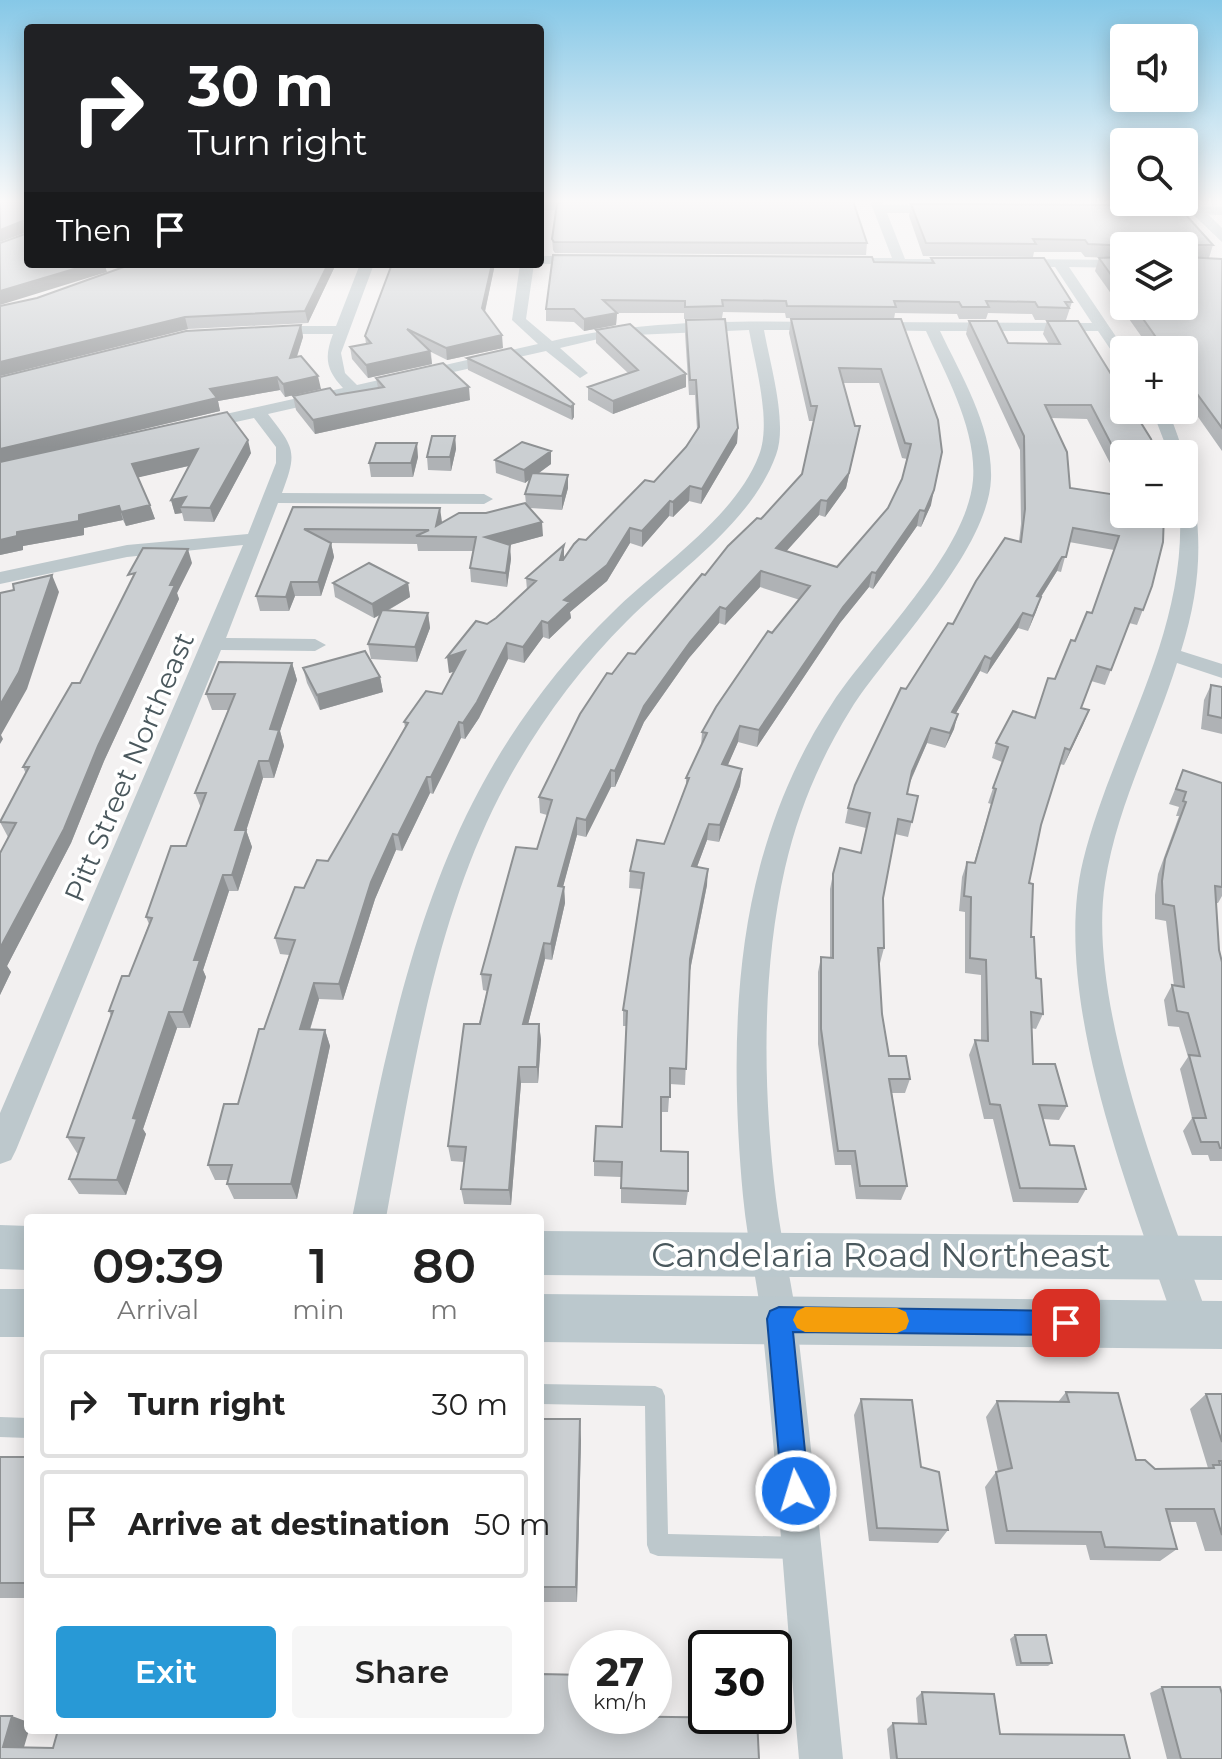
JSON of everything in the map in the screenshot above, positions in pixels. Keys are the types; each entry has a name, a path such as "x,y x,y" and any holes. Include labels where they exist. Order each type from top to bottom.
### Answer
{"main road":[{"path":"0,1247 24,1248"},
{"name":"Candelaria Road Northeast","path":"544,1253 1222,1258"},
{"path":"0,1313 24,1313"},
{"path":"544,1318 1208,1325"}],"street":[{"path":"353,389 334,363 333,353 359,283"},
{"path":"524,283 519,320 544,345 580,373"},
{"path":"1072,283 1110,339"},
{"path":"177,430 544,345 638,328 756,325 1102,327"},
{"path":"370,1214 405,1028 439,913 479,813 512,755 575,664 702,539 765,464 773,445 773,432 756,325"},
{"path":"821,1759 779,1319 765,1254 754,1022 757,952 774,862 789,809 844,703 928,591 978,503 982,480 976,443 931,326"},
{"path":"257,330 340,330"},
{"name":"Pitt Street Northeast","path":"0,1150 213,644 287,454 257,411"},
{"path":"1168,424 1190,464 1205,525 1196,603 1177,656 1126,763 1096,857 1088,918 1115,1084 1170,1258 1208,1325"},
{"path":"271,498 484,499"},
{"path":"0,578 146,545 256,539"},
{"path":"213,644 315,645"},
{"path":"1177,656 1222,671"}],"lane":[{"path":"544,1394 655,1396 658,1545 801,1548"},
{"path":"0,1427 24,1428"}],"building":[{"path":"0,283 27,283 0,291"},
{"path":"79,283 319,283 305,311 185,317 0,362 0,306 37,298"},
{"path":"385,283 488,283 482,308 502,335 446,348 407,329 430,351 366,365 350,347 371,343 365,336"},
{"path":"549,283 1060,283 1072,302 1065,302 1069,308 1038,307 1035,302 986,301 989,307 962,307 959,302 894,301 896,307 787,306 786,301 722,300 723,306 685,307 685,301 603,300 617,313 584,319 574,309 546,309"},
{"path":"1198,283 1222,283 1222,428 1198,395 1198,336 1155,336 1144,320 1198,320"},
{"path":"725,319 738,428 702,489 690,486 673,502 670,501 642,531 630,528 607,565 564,600 570,602 548,623 542,621 523,647 507,643 477,702 463,723 459,722 431,777 427,777 398,835 393,834 371,882 339,984 314,983 300,1029 325,1030 291,1184 227,1184 232,1165 208,1165 224,1104 238,1104 259,1029 264,1029 295,940 275,938 295,887 304,888 317,860 328,861 408,723 404,722 426,691 442,694 465,651 447,657 476,621 487,624 496,618 536,581 526,578 564,545 560,560 563,560 579,539 586,540 645,480 654,482 686,447 699,427 696,380 690,380 686,320"},
{"path":"791,319 901,319 938,420 942,452 934,490 925,511 920,510 876,573 872,572 843,607 759,730 740,726 722,764 742,769 720,825 709,824 692,866 708,869 690,959 686,1069 670,1068 670,1097 661,1097 661,1151 688,1152 688,1191 621,1188 622,1162 594,1161 596,1126 622,1127 627,1011 623,1010 644,873 630,871 637,840 664,844 689,778 686,778 707,733 702,732 716,707 768,631 772,633 810,586 761,571 726,609 720,607 690,642 644,706 615,771 611,770 586,820 577,818 558,886 564,887 551,944 544,943 523,1024 539,1024 537,1067 519,1067 509,1190 461,1189 466,1147 448,1146 464,1024 480,1024 491,975 481,974 516,847 537,849 552,800 539,797 580,714 607,673 612,674 628,653 635,654 702,574 705,575 728,546 757,518 761,519 802,474 817,406 811,406","holes":["839,368 881,369 905,443 911,444 902,479 888,508 837,567 776,548 821,500 827,501 849,473 860,426 855,426"]},
{"path":"969,321 997,321 1008,343 1060,344 1047,321 1078,321 1110,372 1110,424 1142,424 1151,440 1110,441 1091,405 1045,405 1067,452 1070,488 1110,494 1110,528 1164,528 1152,586 1143,610 1135,608 1111,670 1097,666 1081,708 1089,710 1070,750 1065,748 1041,825 1029,883 1033,884 1031,937 1034,937 1036,978 1041,979 1043,1014 1031,1012 1033,1064 1055,1064 1067,1106 1039,1105 1050,1145 1074,1146 1086,1189 1020,1188 1000,1105 990,1104 975,1040 988,1041 986,960 970,958 971,897 964,896 967,862 975,863 996,789 993,788 1008,747 996,743 1013,711 1035,718 1048,678 1055,679 1071,640 1075,641 1087,612 1092,613 1119,536 1073,528 1066,557 1062,557 1037,596 1041,597 1033,616 1023,613 991,659 985,656 952,712 958,714 950,733 931,728 912,771 907,794 918,796 912,822 898,819 883,898 884,948 878,948 882,1014 889,1056 906,1056 910,1079 889,1079 907,1186 860,1186 855,1151 838,1151 821,1029 821,957 833,958 833,874 840,848 861,853 870,813 848,808 855,785 901,688 906,689 948,623 953,624 976,581 1005,538 1021,542 1025,509 1024,436"},
{"path":"630,324 686,374 613,401 588,387 638,370 596,330"},
{"path":"301,325 290,358 301,356 318,376 283,384 277,377 210,389 217,398 0,449 0,377 186,331"},
{"path":"511,348 574,404 571,407 467,358"},
{"path":"443,363 469,387 313,420 293,396 330,388 336,395 384,387 376,378"},
{"path":"227,412 248,440 210,508 180,507 186,497 171,500 198,449 132,464 150,505 121,512 119,506 79,515 79,521 17,532 17,536 0,540 0,462"},
{"path":"432,436 455,436 450,457 427,457"},
{"path":"522,442 551,451 524,470 495,460"},
{"path":"376,443 417,443 411,463 369,463"},
{"path":"532,473 568,475 562,496 525,494"},
{"path":"525,503 542,522 485,537 510,545 506,573 470,568 476,537 416,536 429,530 304,529 331,543 318,582 291,582 286,597 256,596 293,507 440,508 436,526 459,513 486,513"},
{"path":"143,548 188,549 170,585 175,585 98,746 64,829 0,948 0,853 16,823 0,822 29,767 23,767 72,683 80,683 135,573 128,575"},
{"path":"369,563 408,583 372,604 333,583"},
{"path":"52,575 19,672 0,705 0,593 14,590 13,584"},
{"path":"382,610 428,613 415,647 368,644"},
{"path":"365,651 380,677 317,695 303,668"},
{"path":"219,662 292,663 270,729 279,730 269,761 259,761 235,830 246,830 232,875 223,875 194,960 200,960 183,1012 169,1012 133,1118 137,1119 117,1180 69,1179 84,1138 67,1137 113,1011 109,1011 122,976 129,976 152,918 146,917 171,846 186,846 206,793 195,793 235,694 206,694"},
{"path":"1211,685 1222,687 1222,718 1208,715"},
{"path":"1183,770 1222,783 1222,887 1215,886 1222,962 1222,1148 1218,1142 1201,1142 1193,1118 1206,1118 1189,1055 1200,1056 1188,1013 1177,1011 1172,985 1184,987 1174,906 1163,904 1165,859 1186,802 1183,801 1186,792 1176,789"},
{"path":"1066,1392 1118,1393 1136,1460 1145,1460 1155,1469 1214,1468 1213,1465 1220,1465 1219,1461 1222,1461 1222,1535 1214,1509 1166,1509 1177,1549 1105,1547 1101,1532 1007,1531 996,1472 1012,1468 997,1401 1069,1402"},
{"path":"1206,1394 1222,1394 1222,1442"},
{"path":"861,1399 912,1400 921,1467 939,1472 948,1530 877,1528"},
{"path":"544,1419 580,1419 576,1587 544,1587"},
{"path":"0,1457 24,1457 24,1583 0,1583"},
{"path":"1015,1635 1046,1635 1052,1663 1021,1663"},
{"path":"544,1674 568,1675 568,1734 672,1734 672,1717 688,1717 688,1734 758,1734 759,1759 0,1759 0,1716 12,1716 3,1747 53,1748 57,1734 544,1734"},
{"path":"1162,1687 1220,1687 1222,1759 1181,1759"},
{"path":"922,1692 994,1694 1000,1734 1124,1735 1130,1759 897,1759 893,1723 926,1724"}],"slow traffic":[{"path":"805,1320 897,1321"}],"route":[{"path":"796,1491 779,1319 1066,1323"}]}
